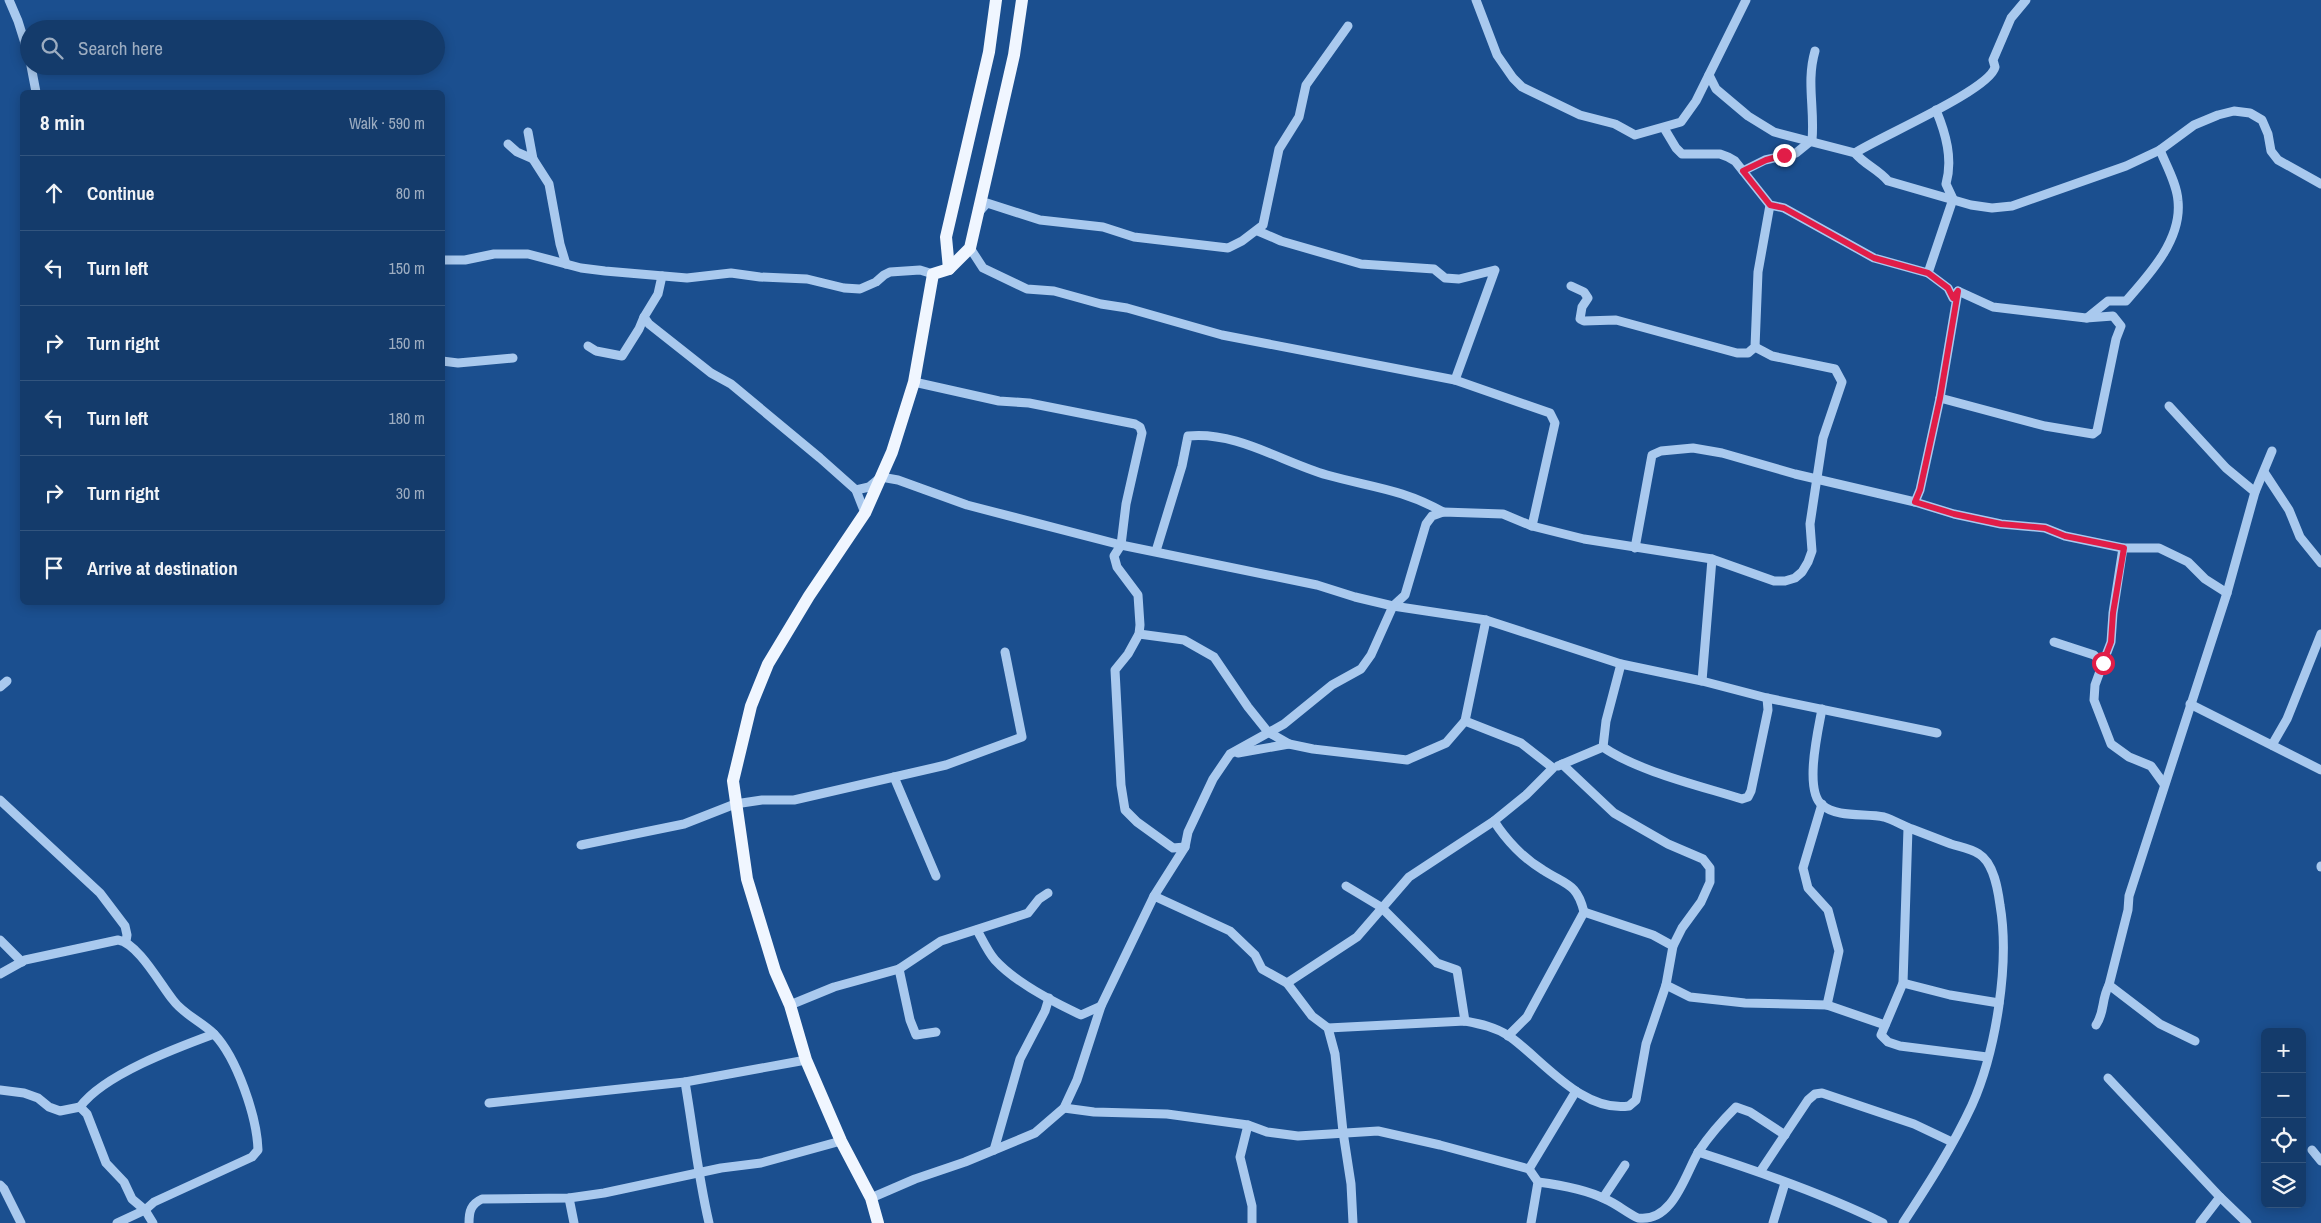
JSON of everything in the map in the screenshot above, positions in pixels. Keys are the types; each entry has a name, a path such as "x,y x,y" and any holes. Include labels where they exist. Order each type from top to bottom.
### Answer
{"main road":[{"path":"950,269 946,237 989,52 996,0"},
{"path":"878,1223 871,1198 841,1141 806,1060 790,1005 776,971 748,879 733,781 751,706 768,664 809,596 866,513 892,452 914,382 933,274 950,269 970,248 1014,55 1022,0"}],"street":[{"path":"9,0 20,27"},
{"path":"1476,0 1498,55 1522,87 1580,115 1614,124 1634,135 1681,122 1696,101 1746,0"},
{"path":"1854,153 1965,94 1994,72 1993,60 2011,18 2026,0"},
{"path":"979,212 987,202 1040,220 1103,227 1134,237 1204,247 1228,248 1258,231 1263,225 1279,149 1299,117 1306,85 1348,26"},
{"path":"1743,171 1766,160 1796,153 1812,140 1813,126 1809,85 1811,65 1815,51"},
{"path":"33,75 36,90"},
{"path":"1709,75 1716,89 1748,116 1774,132 1812,140 1854,153 1862,162 1880,170 1888,181 1971,205 1992,208 2012,206 2126,166 2160,150 2194,125 2218,114 2234,112 2250,112 2262,120 2268,134 2271,151 2278,160 2321,184"},
{"path":"1928,273 1953,199 1946,184 1950,170 1949,152 1943,127 1936,110"},
{"path":"1664,128 1676,148 1682,154 1720,154 1735,161 1770,205 1784,208 1874,258 1928,273 1948,288 1953,298 1958,291"},
{"path":"528,132 533,159 548,184 566,264"},
{"path":"508,144 517,152 533,159"},
{"path":"2086,318 2108,301 2126,301 2139,286 2170,241 2179,220 2178,199 2160,150"},
{"path":"1571,286 1584,292 1588,298 1581,312 1580,319 1584,322 1616,320 1737,353 1748,353 1755,347 1758,272 1770,205"},
{"path":"1258,231 1281,240 1361,264 1434,269 1445,278 1459,279 1495,270 1455,380"},
{"path":"970,248 983,268 1027,289 1054,291 1222,334 1455,380 1550,413 1555,423 1532,526"},
{"path":"445,260 465,260 508,253 542,257 566,264 605,271 687,278 731,273 760,277 807,279 844,288 860,289 876,282 890,272 920,270 933,274"},
{"path":"588,346 596,351 622,356 640,329 644,317 658,294 662,276"},
{"path":"1940,398 2045,426 2093,434 2097,431 2116,339 2122,326 2113,316 2086,318 1993,307 1958,291"},
{"path":"1915,502 1920,490 1940,398 1958,291"},
{"path":"644,317 649,324 711,373 731,384 856,490 866,513"},
{"path":"871,1198 915,1178 965,1162 1035,1133 1064,1108 1077,1080 1101,1006 1154,896 1186,847 1188,832 1213,779 1230,754 1284,724 1332,685 1361,669 1371,655 1393,606 1405,595 1426,524 1432,516 1443,512 1503,514 1532,526 1584,539 1712,559 1774,581 1785,582 1795,578 1802,572 1812,551 1810,524 1823,438 1842,382 1835,369 1772,356 1755,347"},
{"path":"445,361 458,363 514,358"},
{"path":"914,382 999,401 1029,403 1135,424 1140,427 1142,433 1126,504 1121,545 1114,556 1118,567 1138,594 1139,634 1116,670 1124,810 1137,822 1173,848 1186,847"},
{"path":"2169,406 2226,468 2255,492"},
{"path":"1156,551 1182,466 1188,436 1204,434 1229,440 1327,475 1393,490 1422,500 1443,512"},
{"path":"1635,548 1650,461 1656,452 1693,448 1722,453 1795,474 1915,502 1954,514 2001,524 2045,528 2065,536 2124,548 2160,548 2188,562 2205,579 2227,593"},
{"path":"2096,1025 2101,1018 2103,996 2109,985 2128,910 2129,896 2227,593 2255,492 2272,451"},
{"path":"2264,472 2289,510 2300,537 2321,563"},
{"path":"856,490 869,487 881,477 898,480 967,505 1121,545 1317,585 1355,598 1393,606 1486,620 1621,664 1702,681 1767,698 1937,734"},
{"path":"2124,548 2113,613 2111,642 2095,685 2094,700 2111,744 2128,757 2151,766 2164,784"},
{"path":"1702,681 1712,559"},
{"path":"1139,634 1184,640 1214,657 1248,707 1268,732 1289,744 1312,749 1408,760 1446,743 1465,721 1486,620"},
{"path":"2272,745 2287,719 2321,634"},
{"path":"2054,642 2094,655 2103,663"},
{"path":"581,846 684,824 736,804 762,800 794,800 946,765 1022,737 1005,652"},
{"path":"1603,748 1606,721 1621,664"},
{"path":"1603,748 1615,756 1641,766 1742,799 1748,797 1751,791 1768,710 1767,698"},
{"path":"2190,704 2321,770"},
{"path":"1822,709 1814,764 1814,788 1822,804 1833,811 1886,818 1982,855 1990,868 1997,887 2003,920 2003,960 1999,1002 1987,1057 1974,1099 1932,1178 1903,1223"},
{"path":"1328,1028 1465,1021 1487,1025 1508,1036 1529,1052 1549,1072 1576,1091 1606,1105 1630,1106 1636,1100 1646,1044 1666,985 1673,946 1682,928 1702,902 1710,882 1710,868 1703,859 1668,844 1614,813 1558,766 1521,744 1465,721"},
{"path":"1230,754 1289,744"},
{"path":"1287,983 1357,937 1409,876 1494,821 1558,766 1603,748"},
{"path":"894,777 936,876"},
{"path":"0,800 100,893 125,926 126,941"},
{"path":"1822,804 1803,868 1808,888 1828,910 1839,951 1827,1005"},
{"path":"1494,821 1523,855 1543,870 1567,882 1580,896 1584,912 1527,1017 1508,1036"},
{"path":"1908,828 1903,983 1880,1035 1888,1042 1900,1046 1987,1057"},
{"path":"1346,886 1381,908 1436,963 1456,970 1465,1021"},
{"path":"790,1005 834,987 899,969 941,941 1028,913 1039,899 1048,893"},
{"path":"1154,896 1230,932 1255,956 1262,969 1287,983 1312,1016 1328,1028 1335,1054 1343,1132 1351,1184 1353,1223"},
{"path":"1584,912 1653,935 1673,946"},
{"path":"977,930 995,960 1022,982 1081,1015 1101,1006"},
{"path":"0,940 22,962"},
{"path":"0,974 22,962 73,949 118,940 126,941 136,951 174,1003 214,1034 237,1072 250,1104 258,1150 252,1157 154,1202 144,1210 117,1223"},
{"path":"899,969 910,1020 916,1035 936,1032"},
{"path":"1903,983 1950,995 1999,1002"},
{"path":"1666,985 1690,996 1745,1003 1827,1005 1885,1024"},
{"path":"2109,985 2160,1024 2195,1041"},
{"path":"994,1150 1020,1059 1049,998"},
{"path":"0,1090 24,1093 38,1098 49,1107 60,1111 80,1107 86,1098 101,1085 171,1050 214,1034"},
{"path":"489,1103 685,1082 806,1060"},
{"path":"2108,1078 2247,1223"},
{"path":"685,1082 698,1174 709,1223"},
{"path":"1529,1169 1576,1091"},
{"path":"1760,1172 1808,1100 1815,1094 1822,1093 1914,1124 1952,1142"},
{"path":"80,1107 87,1114 106,1163 124,1182 132,1199 144,1210 153,1223"},
{"path":"1538,1182 1563,1185 1603,1198 1640,1219 1653,1220 1665,1215 1678,1197 1698,1152 1736,1107 1750,1112 1785,1135"},
{"path":"1064,1108 1094,1112 1166,1114 1248,1125 1267,1132 1298,1136 1378,1131 1440,1145 1529,1169 1538,1182 1531,1223"},
{"path":"1248,1125 1240,1157 1252,1206 1252,1223"},
{"path":"469,1223 470,1209 474,1202 482,1199 569,1198 761,1163 841,1141"},
{"path":"2312,1150 2321,1161"},
{"path":"1698,1152 1760,1172 1846,1205 1883,1223"},
{"path":"1603,1198 1625,1165"},
{"path":"1773,1223 1786,1183"},
{"path":"0,1185 4,1189 21,1223"},
{"path":"2200,1223 2220,1197"},
{"path":"569,1198 574,1223"}],"route":[{"path":"1784,155 1766,160 1743,171 1770,205 1784,208 1874,258 1928,273 1939,279 1948,288 1953,298 1958,291 1940,398 1920,490 1915,502 1954,514 2001,524 2045,528 2065,536 2124,548 2113,613 2111,642 2103,663"}]}
